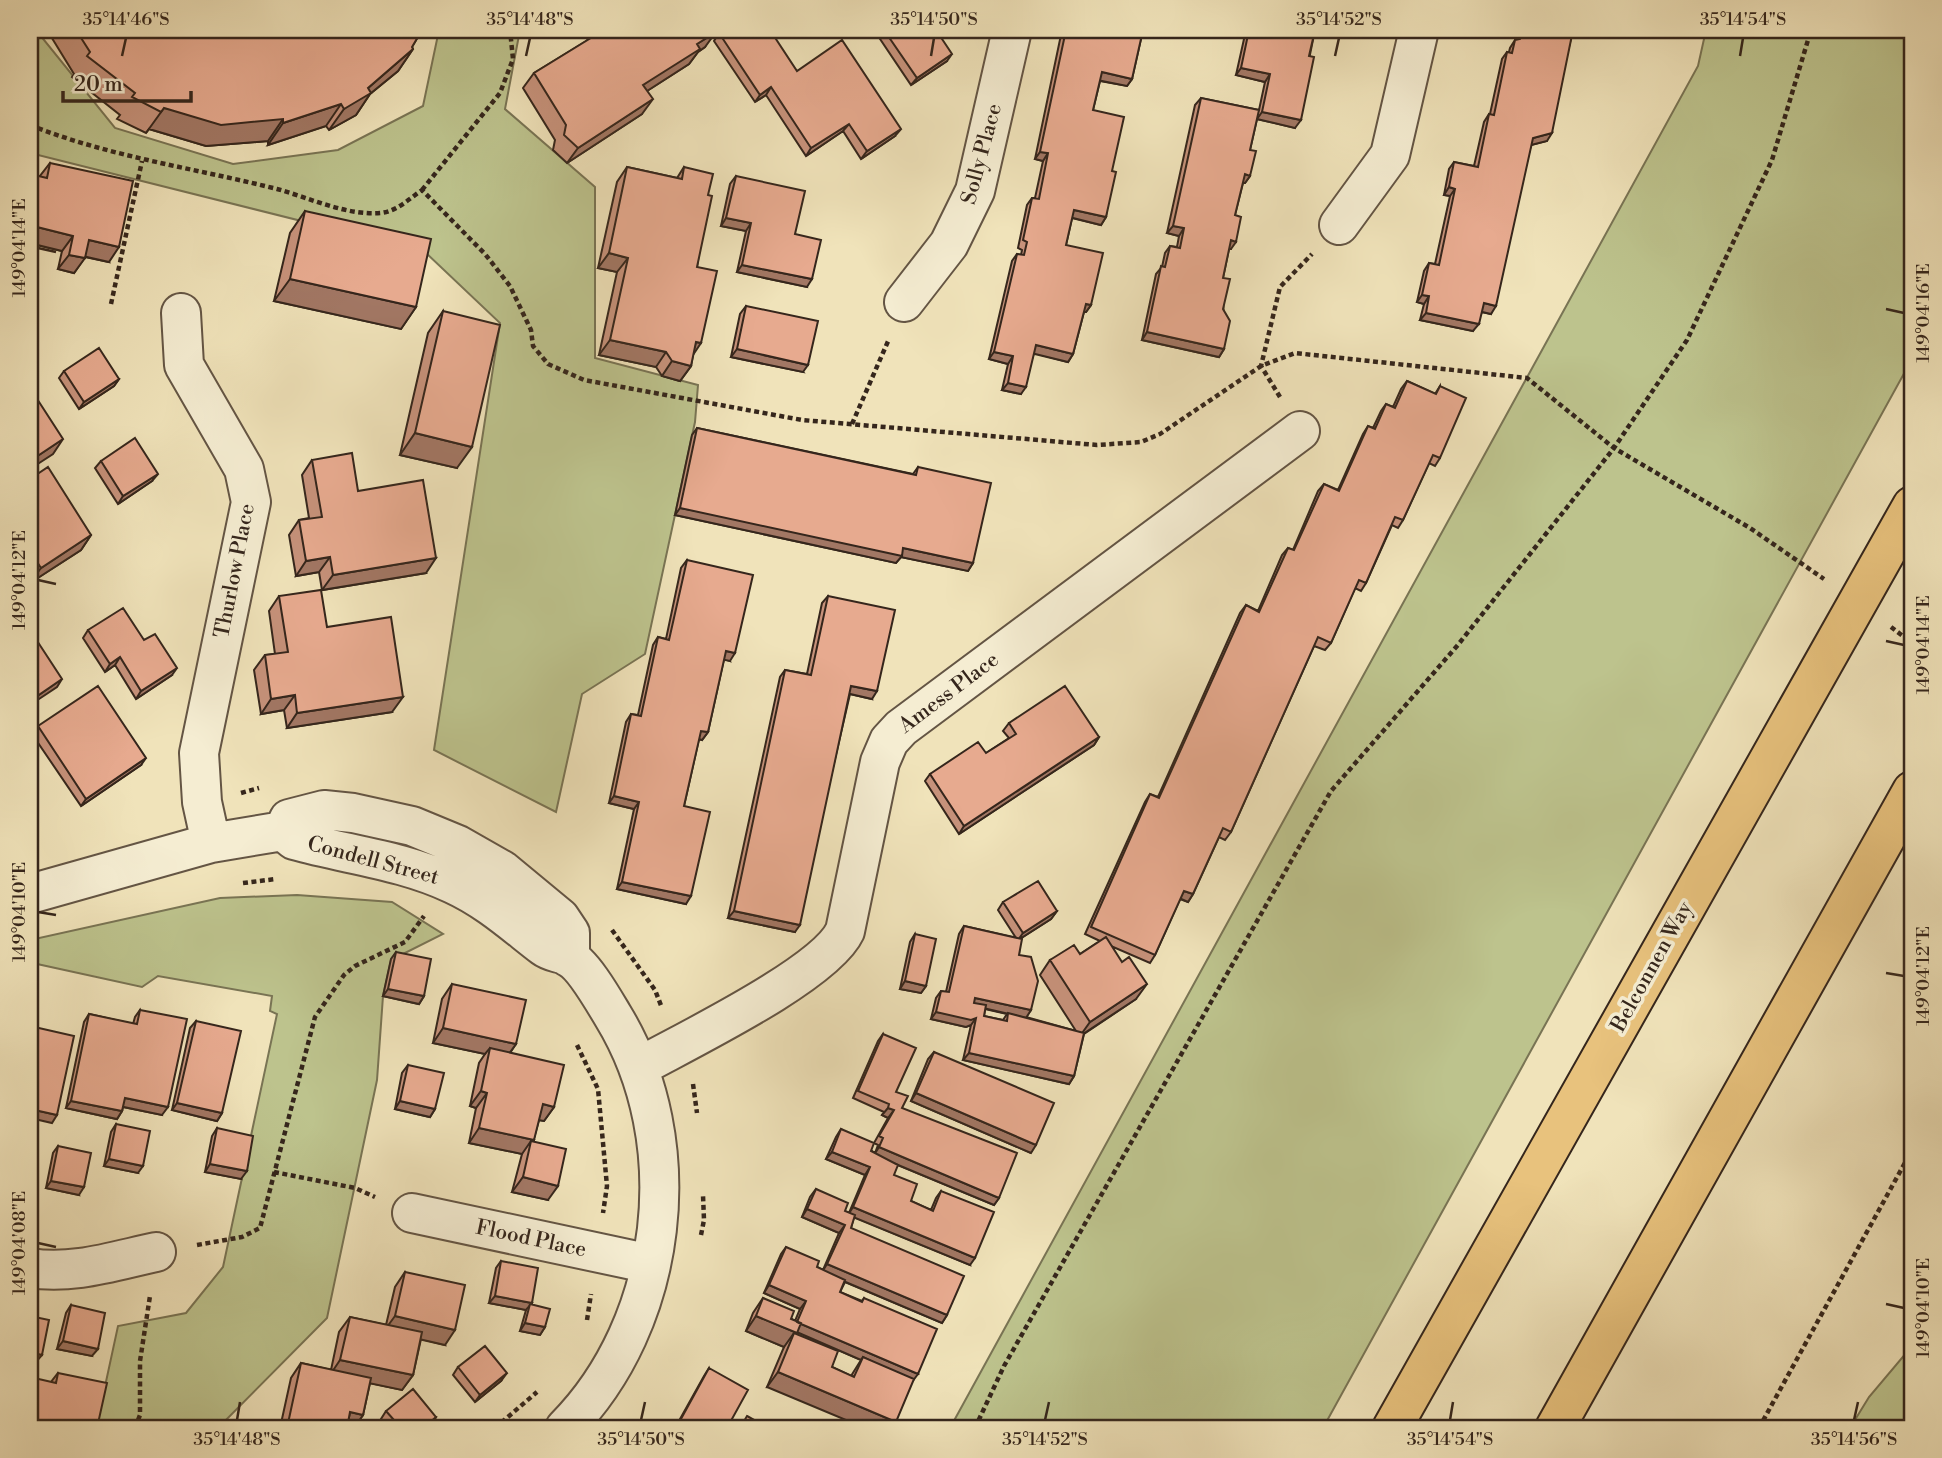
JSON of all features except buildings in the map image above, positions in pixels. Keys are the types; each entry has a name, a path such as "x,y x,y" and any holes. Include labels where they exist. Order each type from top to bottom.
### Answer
{"main road":[{"name":"Belconnen Way","path":"1392,1428 1912,506"},
{"path":"1555,1428 1912,790"}],"street":[{"name":"Solly Place","path":"904,302 949,244 975,191 1012,30"},
{"path":"1339,225 1390,155 1419,30"},
{"name":"Thurlow Place","path":"181,313 184,365 244,469 251,502 202,734 199,778 211,844"},
{"name":"Amess Place","path":"639,1066 754,1004 828,954 839,942 845,930 880,762 889,741 901,728 1300,431"},
{"name":"Condell Street","path":"283,831 289,819 324,810 386,819 438,836 502,870 548,905 570,933 570,957"},
{"name":"Condell Street","path":"30,894 211,844 283,831 294,840 410,867 442,879 489,902 545,948 570,957 597,990 631,1046 639,1066 651,1112 662,1189 650,1264 634,1322 601,1387 565,1428"},
{"name":"Flood Place","path":"412,1213 650,1264"},
{"path":"30,1268 82,1268 156,1252"}],"path":[{"path":"30,125 142,161 276,189 355,211 380,213 395,210 422,190 500,93 513,59 510,30"},
{"path":"975,1428 1011,1354 1331,791 1457,646 1614,448 1687,340 1772,160 1811,30"},
{"path":"111,304 142,161"},
{"path":"422,190 485,254 510,286 531,331 533,346 548,364 584,380 802,420 1097,445 1140,442 1160,434 1261,366 1295,353 1527,378 1614,448 1750,528 1912,643"},
{"path":"1300,431 1261,366 1280,287 1339,225"},
{"path":"852,425 904,302"},
{"path":"202,802 266,786"},
{"path":"232,884 280,878"},
{"path":"135,1428 140,1415 140,1361 156,1252 252,1234 260,1228 309,1038 326,998 355,965 405,942 422,919 442,879"},
{"path":"611,928 655,990 695,1089 697,1115"},
{"path":"574,1038 598,1089 607,1186 585,1328"},
{"path":"1759,1428 1912,1150"},
{"path":"274,1172 355,1188 412,1213"},
{"path":"698,1247 704,1220 702,1194"},
{"path":"495,1428 546,1384"}],"green space":[{"path":"30,30 36,30 115,128 233,164 338,150 423,106 439,30 520,30 505,109 595,187 595,358 698,385 695,422 645,654 582,694 556,812 434,750 500,323 425,252 30,153"},
{"path":"1706,30 1912,30 1912,359 1323,1428 950,1428 1698,66"},
{"path":"297,895 392,902 443,934 391,960 383,996 377,1080 327,1318 218,1428 96,1428 118,1326 186,1313 223,1267 277,1014 270,1011 272,996 158,976 142,987 37,964 34,979 30,978 30,940 220,898"},
{"path":"1912,1346 1912,1428 1850,1428 1869,1397"}]}
